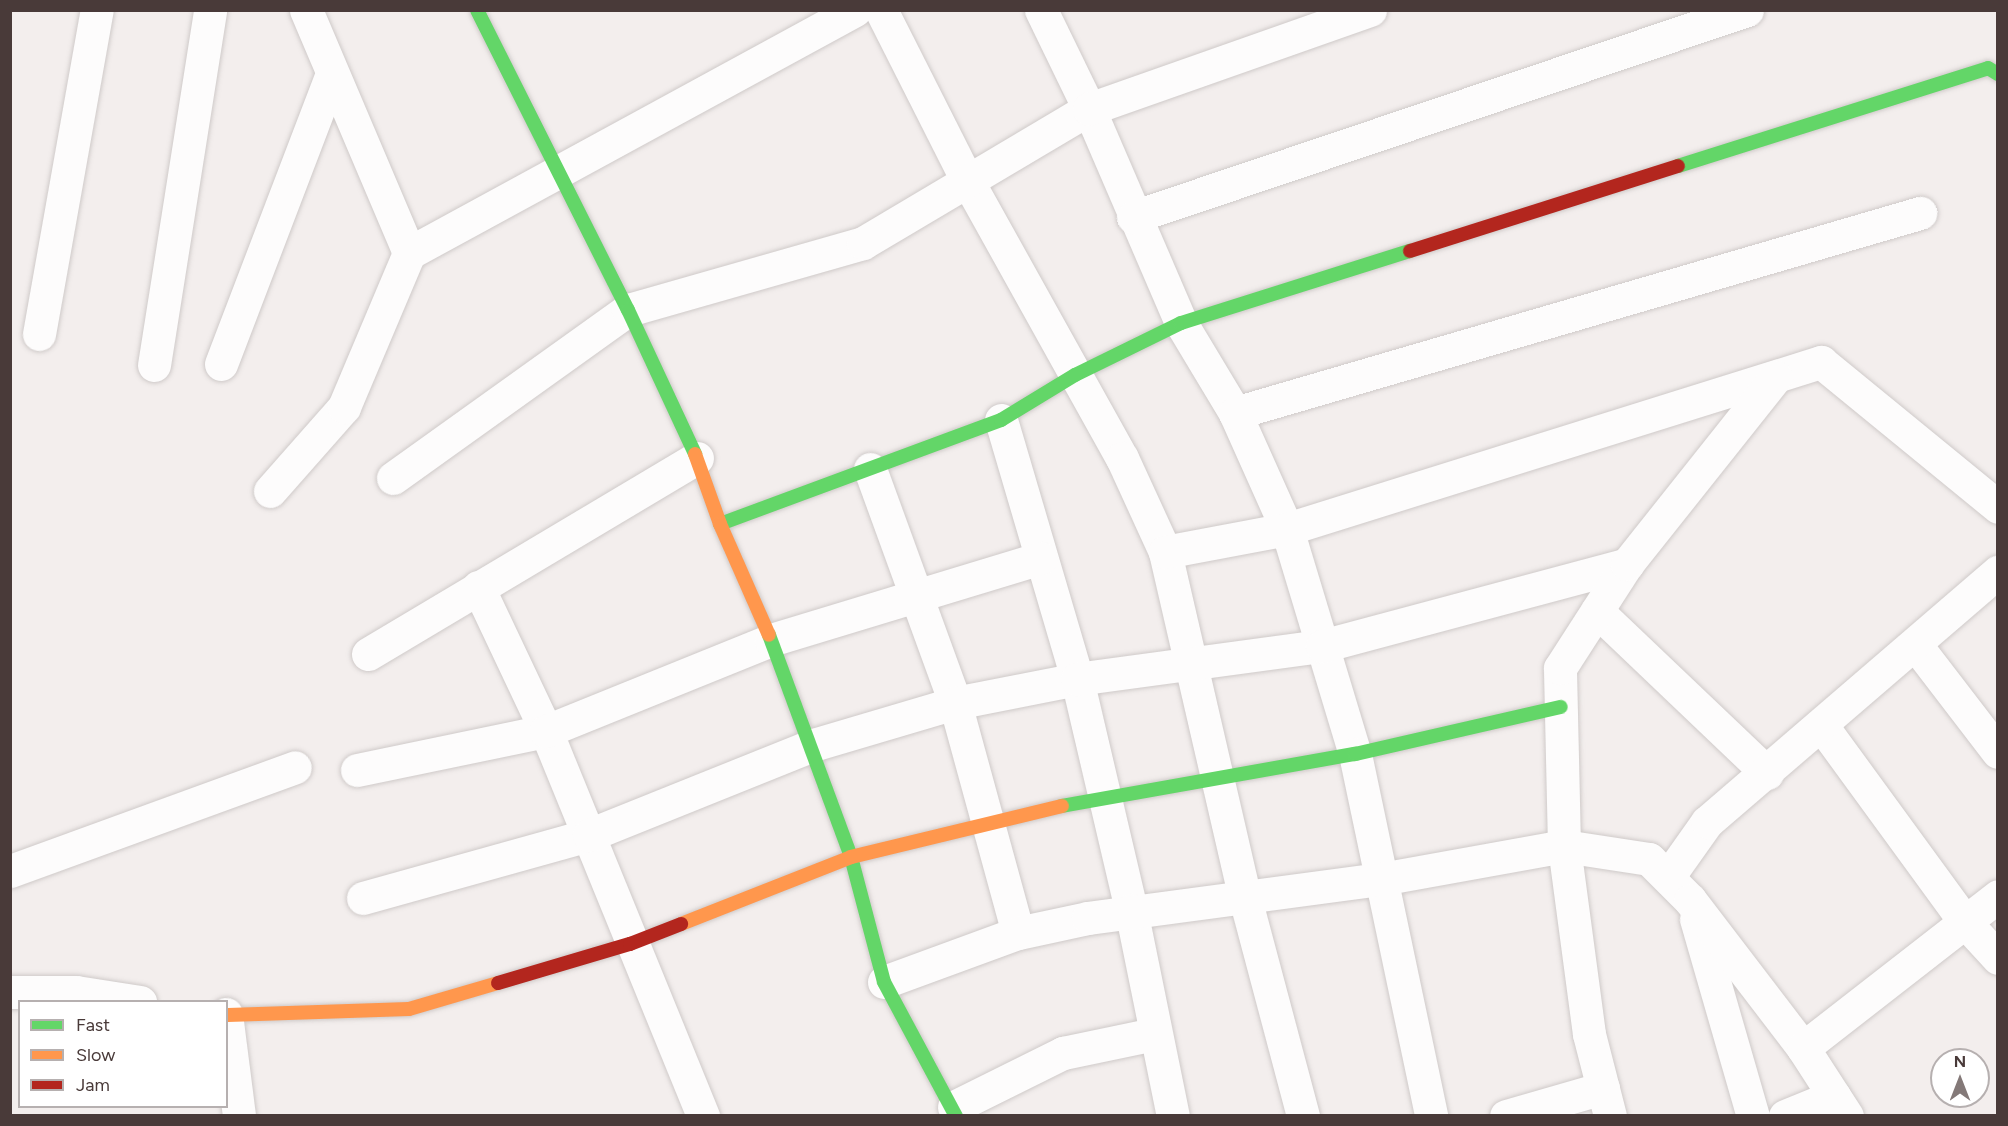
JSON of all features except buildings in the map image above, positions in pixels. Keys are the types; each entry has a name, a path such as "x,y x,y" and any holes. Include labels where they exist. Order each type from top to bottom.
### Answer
{"street":[{"path":"39,334 97,10"},
{"path":"154,365 210,10"},
{"path":"306,10 331,76 409,253"},
{"path":"477,10 628,310 697,458 720,524 771,640 813,746 851,857 884,982 955,1112 1064,1053 1154,1034"},
{"path":"270,491 344,406 409,253 855,10"},
{"path":"881,10 966,178 1122,458 1165,552 1245,898 1303,1116"},
{"path":"1041,10 1089,108 1133,218 1181,323 1235,413 1287,529 1355,754 1431,1116"},
{"path":"393,478 628,310 863,243 966,178 1089,108 1370,10"},
{"path":"1133,218 1704,17 1747,10"},
{"path":"720,524 1001,420 1075,375 1181,323 1988,68 1998,74"},
{"path":"221,364 331,76"},
{"path":"1235,413 1920,213"},
{"path":"1165,552 1287,529 1821,362 1998,507"},
{"path":"1506,1116 1606,1102 1589,1034 1564,846 1560,668 1627,564 1776,376"},
{"path":"1001,420 1077,679 1131,910 1154,1034 1173,1116"},
{"path":"368,654 697,458"},
{"path":"870,469 955,703 1018,933"},
{"path":"357,770 546,731 771,640 915,594 1041,558"},
{"path":"363,898 589,835 813,746 955,703 1077,679 1322,646 1627,564"},
{"path":"1668,877 1707,822 1822,726 1998,572"},
{"path":"478,588 546,731 589,835 630,944 703,1116"},
{"path":"1597,610 1767,772"},
{"path":"1916,644 1998,752"},
{"path":"228,1014 409,1009 630,944 851,857 987,822 1105,797 1355,754 1561,707"},
{"path":"1822,726 1965,922 1998,958"},
{"path":"10,872 294,767"},
{"path":"884,982 1018,933 1131,910 1245,898 1382,879 1564,846 1650,859 1690,900 1803,1048 1841,1106 1785,1116"},
{"path":"1803,1048 1998,896"},
{"path":"1690,900 1753,1116"},
{"path":"10,992 76,992 127,1000"},
{"path":"228,1022 239,1116"}],"traffic: fast":[{"path":"477,10 628,310 695,454"},
{"path":"1678,166 1988,68 1998,74"},
{"path":"720,524 1001,420 1075,375 1181,323 1410,251"},
{"path":"769,635 851,857 884,982 956,1116"},
{"path":"1062,806 1355,754 1561,707"}],"traffic: slow":[{"path":"695,454 720,524 769,635"},
{"path":"681,924 851,857 1062,806"},
{"path":"228,1015 409,1009 498,983"}],"traffic: jam":[{"path":"1410,251 1678,166"},
{"path":"498,983 630,944 681,924"}]}
